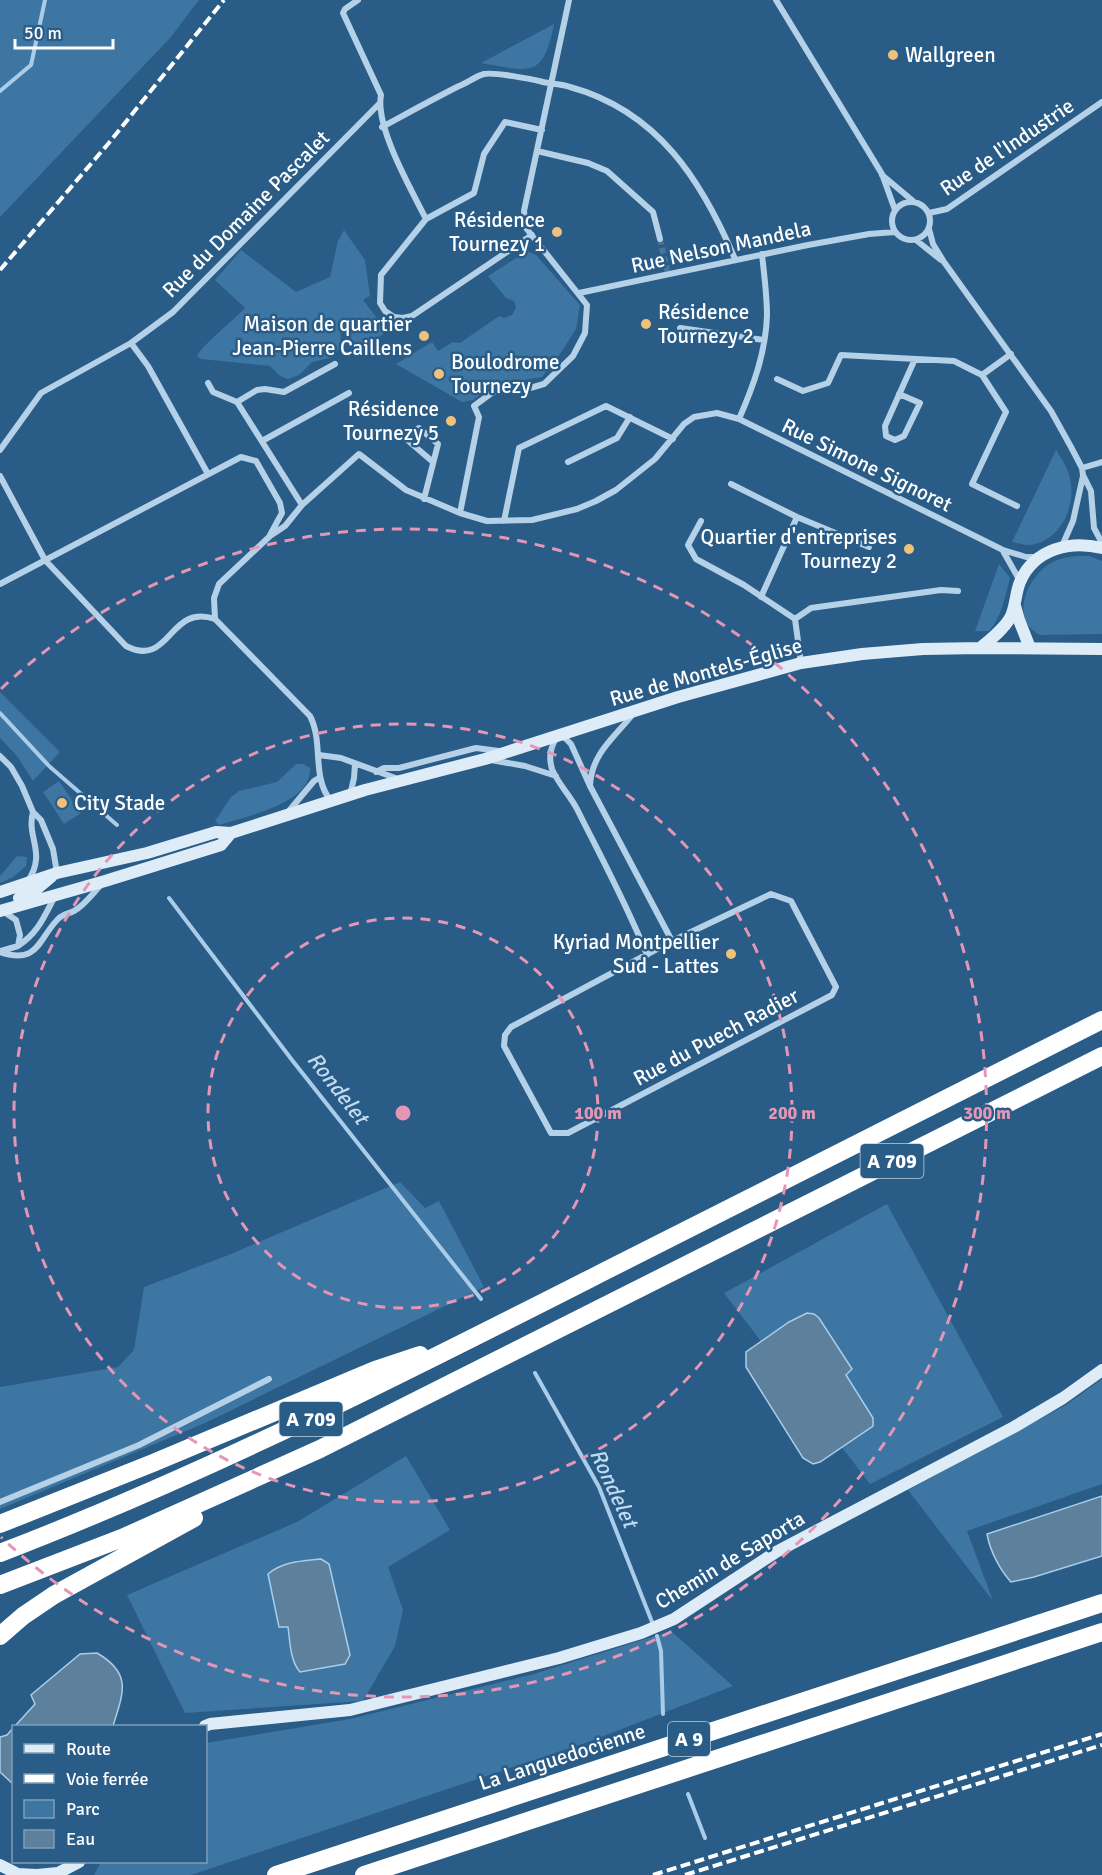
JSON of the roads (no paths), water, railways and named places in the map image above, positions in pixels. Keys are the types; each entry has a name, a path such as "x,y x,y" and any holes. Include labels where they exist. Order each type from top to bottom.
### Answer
{"highway":[{"name":"A 709","path":"0,1553 95,1516 211,1466 350,1400 1102,1020"},
{"name":"A 709","path":"0,1585 122,1538 320,1449 1102,1056"},
{"path":"0,1524 375,1370 481,1335"},
{"path":"0,1636 23,1616 54,1595 320,1449"},
{"name":"La Languedocienne","path":"276,1875 1102,1603"},
{"name":"A 9","path":"364,1875 1102,1632"}],"main road":[{"path":"981,648 1002,629 1015,606 1020,582 1037,557 1062,547 1084,545 1102,548"},
{"path":"1015,606 1018,620 1030,648"},
{"name":"Rue de Montels-Église","path":"0,892 57,873 147,853 216,832 231,833 350,795 484,759 689,694 801,663 862,654 981,648 1102,649"},
{"name":"Rue de Montels-Église","path":"0,911 221,845 231,833"},
{"path":"55,895 65,879 128,863 147,853"},
{"path":"0,911 12,901 32,893 57,873"},
{"name":"Chemin de Saporta","path":"207,1725 350,1710 560,1658 641,1633 674,1619 776,1552 1014,1427 1063,1398 1102,1370"},
{"path":"0,1865 18,1874 37,1875 58,1873 76,1863"}],"street":[{"path":"358,0 343,13 381,95 379,104 382,127 426,219"},
{"path":"460,513 479,417 474,406 493,393 544,384 573,356 585,333 587,304 526,228 524,211 569,0"},
{"path":"776,0 882,174 895,210"},
{"path":"382,127 485,74 571,87 614,105 652,131 688,170 718,219 735,260"},
{"name":"Rue de l'Industrie","path":"929,213 947,209 1102,102"},
{"name":"Rue du Domaine Pascalet","path":"0,450 41,393 131,343 173,312 379,104"},
{"path":"532,235 412,316 394,317 385,311 380,303 381,275 426,219 474,193 484,154 505,122 542,130"},
{"path":"537,151 588,163 608,171 652,213 660,239"},
{"path":"882,174 913,201 925,207 929,213 928,229 933,244 944,262 1051,411 1091,490 1094,528 1102,543"},
{"path":"913,201 903,203 895,210 891,222 895,232 904,239 916,240 944,262"},
{"name":"Rue Nelson Mandela","path":"869,234 891,222"},
{"path":"916,240 928,229"},
{"name":"Rue Nelson Mandela","path":"579,293 762,254 869,234 895,232"},
{"path":"739,419 756,381 764,340 767,316 762,254"},
{"path":"680,328 764,340"},
{"path":"131,343 148,366 208,474"},
{"path":"982,375 1011,354"},
{"path":"777,379 803,392 828,383 841,355 954,361 982,375 1006,412 972,484 1017,506"},
{"path":"899,393 920,403 904,436 895,440 886,436 885,426 899,393 915,359"},
{"path":"237,402 257,390 284,392 335,364"},
{"path":"208,383 213,392 237,402 302,505"},
{"path":"262,441 349,393"},
{"path":"215,619 214,598 219,584 270,536 295,517 302,505 359,454 406,490 460,513 487,521 504,521 532,520 596,501 633,478 673,439 606,406 519,448 504,521"},
{"name":"Rue Simone Signoret","path":"673,439 689,420 699,414 717,413 739,419 1003,550 1026,557 1037,557"},
{"path":"568,462 618,438 630,417"},
{"path":"424,499 438,444 418,428 405,438 433,462"},
{"path":"0,584 241,457 256,461 280,503 282,513 270,536"},
{"path":"1083,471 1102,462"},
{"path":"1062,547 1073,521 1083,471"},
{"path":"0,476 45,560 126,646 136,651 146,652 155,649 190,617 204,615 215,619 310,716 315,724 319,778 331,801"},
{"path":"731,484 797,517 869,547"},
{"path":"761,597 797,517"},
{"path":"701,521 688,545 696,559 795,620 801,663"},
{"path":"1003,550 1020,582"},
{"path":"795,620 811,608 941,590 958,591"},
{"path":"590,786 591,771 601,750 633,713"},
{"path":"647,955 631,916 579,813 552,768 550,755 552,744 558,735 571,744 590,786 672,941"},
{"name":"Rue de Montels-Église","path":"376,772 384,768 399,768 476,748 505,752"},
{"path":"319,755 341,758 402,781"},
{"path":"0,756 10,767 22,786 33,812 41,820 53,849 57,873"},
{"path":"484,759 525,766 556,776"},
{"path":"350,795 355,764"},
{"path":"284,816 319,778"},
{"path":"27,882 37,863 31,821 33,812"},
{"path":"0,951 14,956 38,947 58,918 67,912 75,911 105,881"},
{"name":"Rue du Puech Radier","path":"771,894 781,896 791,902 836,987 832,995 568,1133 551,1133 504,1046 505,1035 516,1023 647,955 771,894"},
{"path":"0,951 18,946 31,938 55,895"},
{"path":"0,911 16,920 20,935 18,946"},
{"path":"0,1502 139,1445 269,1379"}],"water":[{"path":"807,1313 819,1318 852,1369 846,1375 873,1418 873,1426 820,1462 813,1464 803,1458 746,1367 746,1352 789,1322"},
{"path":"1102,1496 1102,1556 1011,1582 996,1560 987,1534"},
{"path":"321,1559 329,1564 350,1655 345,1664 300,1672 292,1657 288,1627 279,1627 268,1574 287,1564"},
{"path":"97,1653 116,1669 121,1677 122,1694 113,1725 16,1725 35,1704 31,1695 80,1654"},
{"path":"12,1729 12,1783 0,1772 0,1737 7,1735"}],"waterway":[{"name":"Rondelet","path":"0,91 31,65 45,0"},
{"name":"Rondelet","path":"0,713 49,766 117,825"},
{"name":"Rondelet","path":"169,898 292,1060 481,1299"},
{"name":"Rondelet","path":"535,1373 599,1487 652,1622"},
{"path":"657,1636 661,1651 663,1714"},
{"path":"688,1794 705,1838"}],"tunnel":[{"path":"660,239 668,274"}],"railway":[{"path":"0,270 108,144 224,0"},
{"path":"653,1875 1102,1734"},
{"path":"685,1875 1102,1745"}],"place":[{"name":"Wallgreen","path":"893,55"},
{"name":"Résidence Tournezy 1","path":"557,232"},
{"name":"Résidence Tournezy 2","path":"646,324"},
{"name":"Maison de quartier Jean-Pierre Caillens","path":"424,336"},
{"name":"Boulodrome Tournezy","path":"439,374"},
{"name":"Résidence Tournezy 5","path":"451,421"},
{"name":"Quartier d'entreprises Tournezy 2","path":"909,549"},
{"name":"City Stade","path":"62,803"},
{"name":"Kyriad Montpellier Sud - Lattes","path":"731,954"}]}
